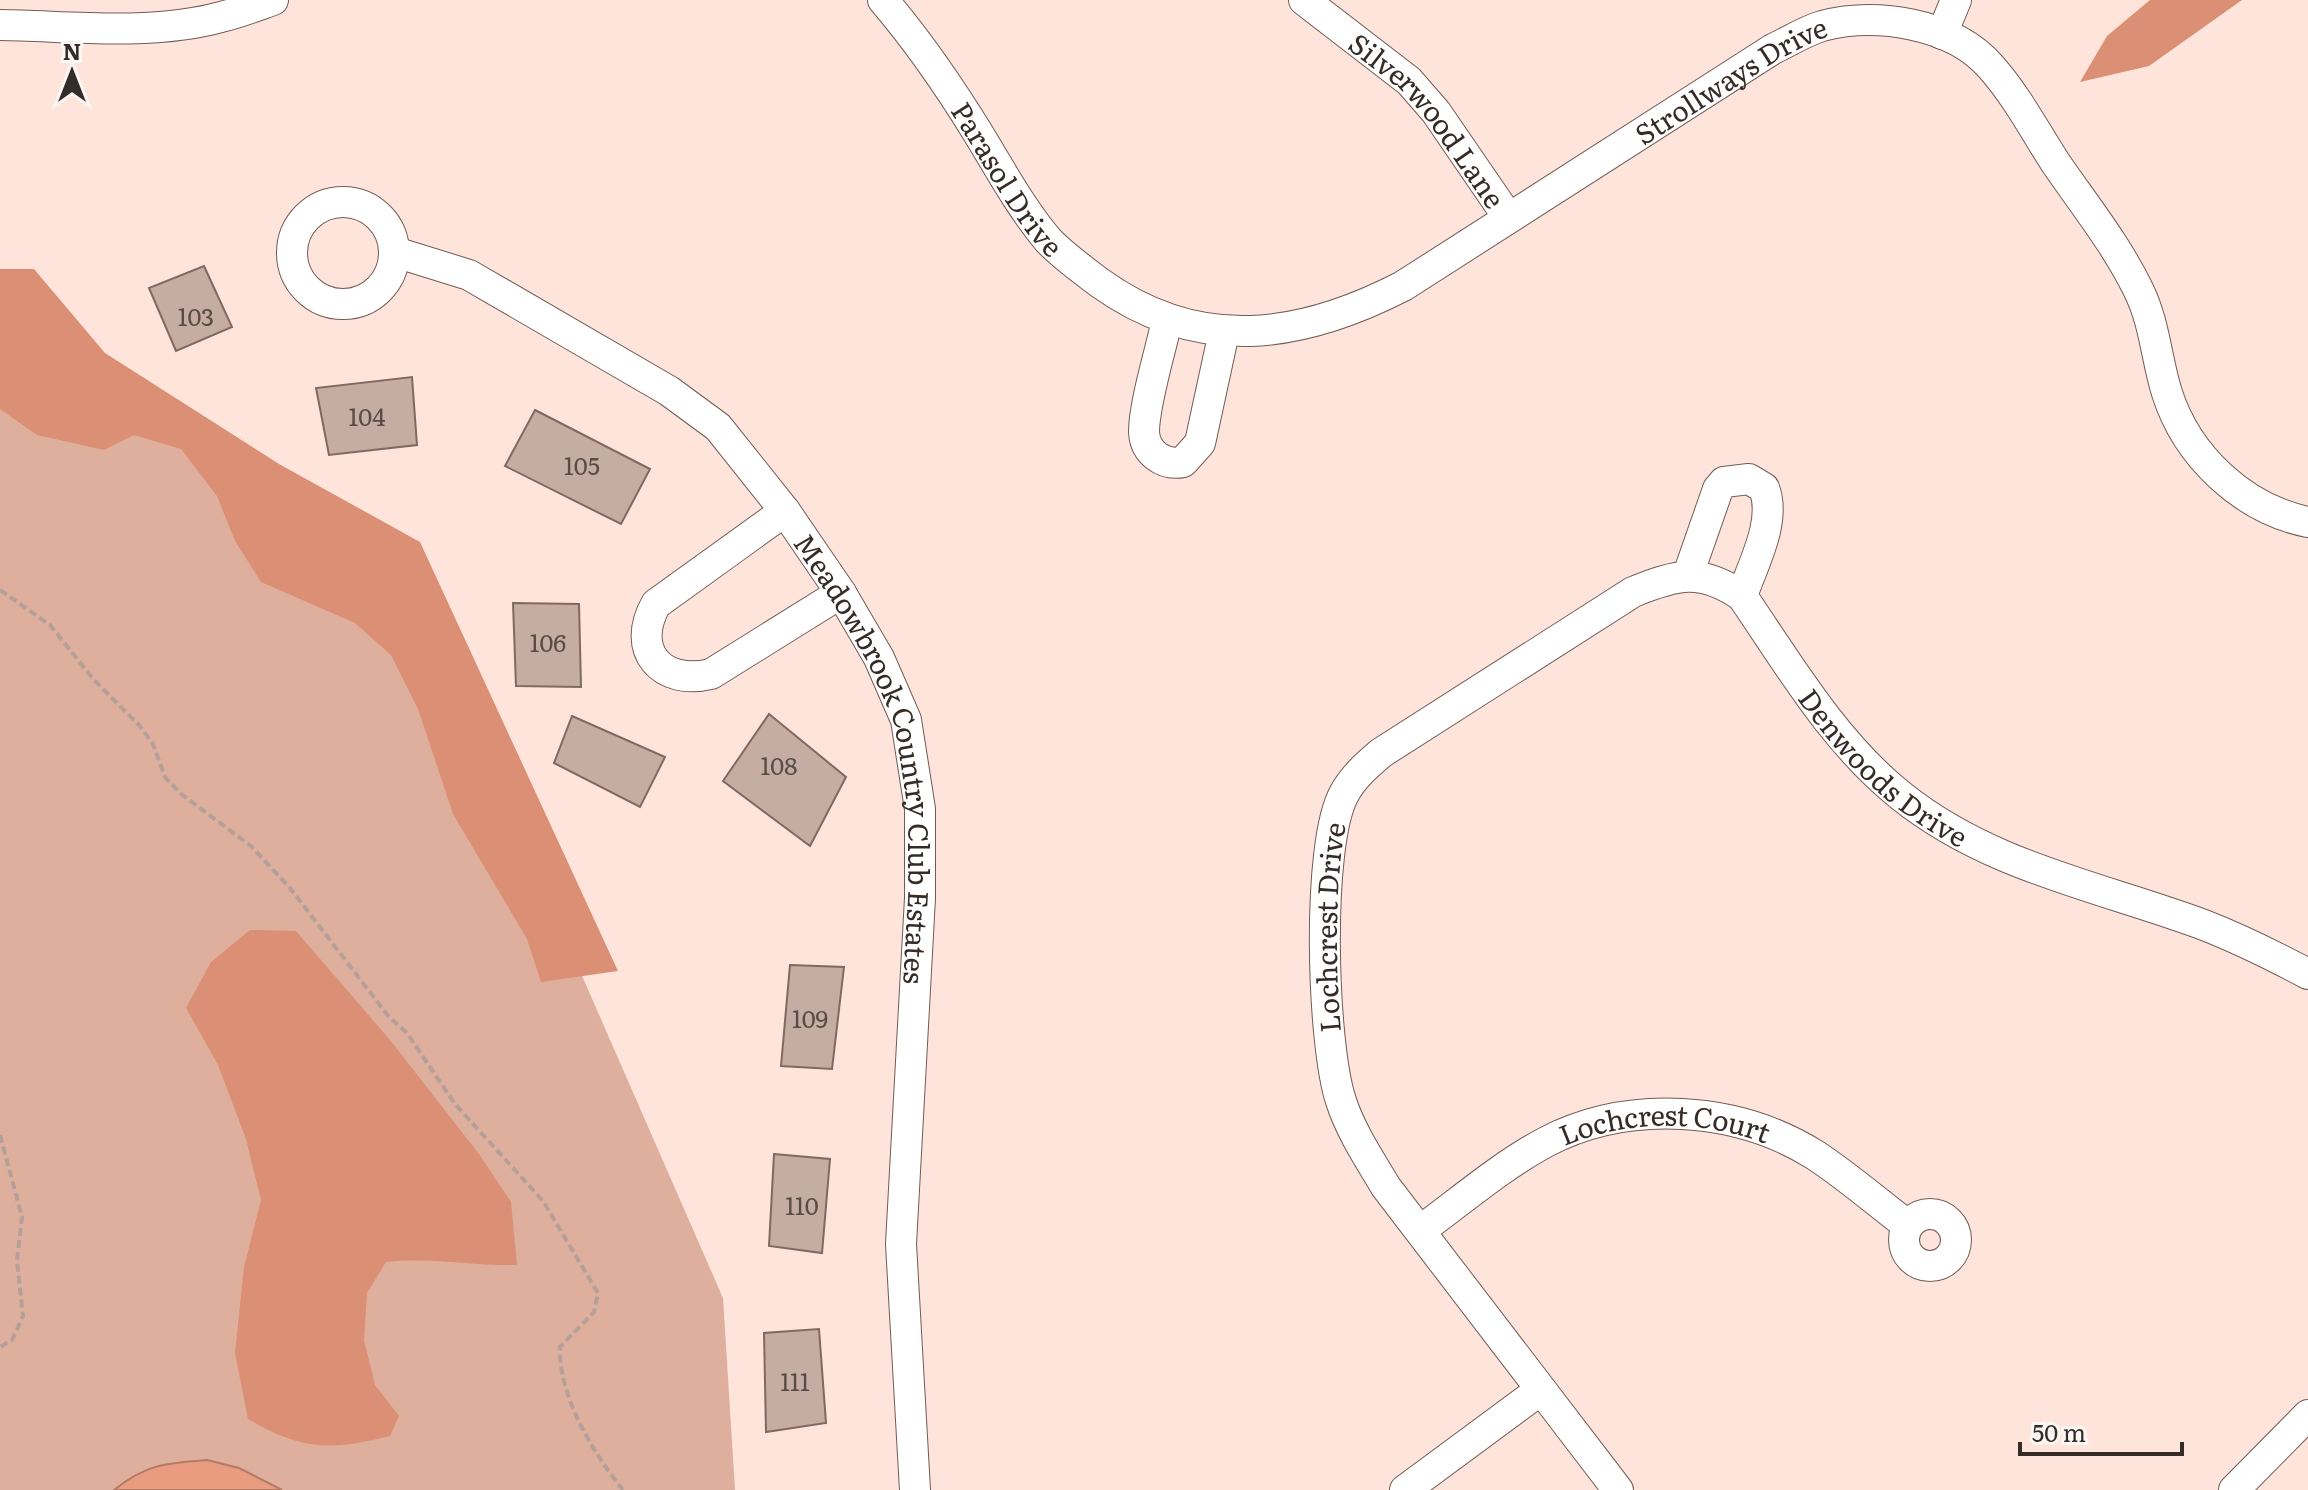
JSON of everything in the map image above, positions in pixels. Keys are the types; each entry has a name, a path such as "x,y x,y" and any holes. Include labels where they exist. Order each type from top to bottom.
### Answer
{"street":[{"name":"Parasol Drive","path":"883,0 946,80 1021,203 1049,241 1113,292 1167,320 1224,332"},
{"name":"Silverwood Lane","path":"1304,0 1409,81 1436,112 1508,217"},
{"path":"1942,34 1956,0"},
{"path":"0,25 142,27 188,23 265,1"},
{"name":"Strollways Drive","path":"1224,332 1312,323 1355,311 1403,286 1773,49 1821,27 1873,20 1906,23 1942,34 1990,66 2120,258 2153,324 2167,394 2200,456 2240,491 2262,505 2308,522"},
{"name":"Meadowbrook Country Club Estates","path":"395,252 469,275 669,391 718,427 785,511 841,593 879,658 906,720 920,809 920,898 901,1244 915,1490"},
{"path":"1167,320 1144,430 1150,449 1168,462 1183,462 1200,443 1224,332"},
{"path":"1688,575 1718,489 1724,482 1749,479 1764,488 1768,518 1742,596"},
{"path":"785,511 656,604 645,634 652,657 677,677 693,679 711,674 841,593"},
{"name":"Lochcrest Drive","path":"1618,1490 1539,1391 1386,1187 1358,1141 1341,1102 1331,1063 1326,1024 1328,855 1344,795 1360,772 1381,753 1607,609 1648,586 1688,575 1724,583 1742,596"},
{"name":"Denwoods Drive","path":"1742,596 1846,743 1899,795 1962,837 2021,866 2204,925 2308,974"},
{"name":"Lochcrest Court","path":"1421,1230 1519,1157 1549,1141 1592,1124 1640,1115 1682,1114 1722,1118 1769,1132 1814,1154 1907,1225"},
{"path":"1405,1490 1539,1391"},
{"path":"2234,1490 2308,1415"}],"path":[{"path":"0,590 50,625 85,664 94,680 139,725 153,744 165,777 181,794 251,846 290,888 389,1017 407,1033 455,1104 543,1201 598,1293 594,1312 560,1347 563,1389 601,1460 623,1490"},
{"path":"0,1135 22,1217 17,1261 23,1316 12,1340 0,1347"}],"shaded area":[{"path":"2150,0 2242,0 2149,66 2080,82 2107,36"},
{"path":"0,269 34,269 105,353 279,464 420,542 618,971 541,982 527,939 453,814 418,709 391,655 355,623 261,582 235,541 217,496 181,449 134,435 104,450 37,435 0,409"},
{"path":"0,357 394,546 723,1298 735,1490 0,1490"},
{"path":"250,930 296,931 390,1040 479,1154 511,1202 517,1265 419,1260 386,1262 367,1293 364,1340 375,1385 399,1416 390,1436 350,1444 317,1445 284,1437 248,1419 235,1353 244,1267 261,1200 246,1139 218,1065 186,1008 211,962"},
{"path":"207,1460 239,1468 282,1490 114,1490 157,1466"}],"building":[{"path":"204,266 232,327 176,351 149,288"},
{"path":"412,377 417,445 329,455 316,388"},
{"path":"535,410 650,469 621,524 505,466"},
{"path":"513,603 579,604 581,687 516,686"},
{"path":"769,714 846,777 810,846 723,781"},
{"path":"572,716 665,757 640,807 554,763"},
{"path":"790,965 844,967 832,1069 781,1066"},
{"path":"774,1154 830,1159 822,1253 769,1246"},
{"path":"819,1329 826,1423 766,1432 764,1333"}]}
